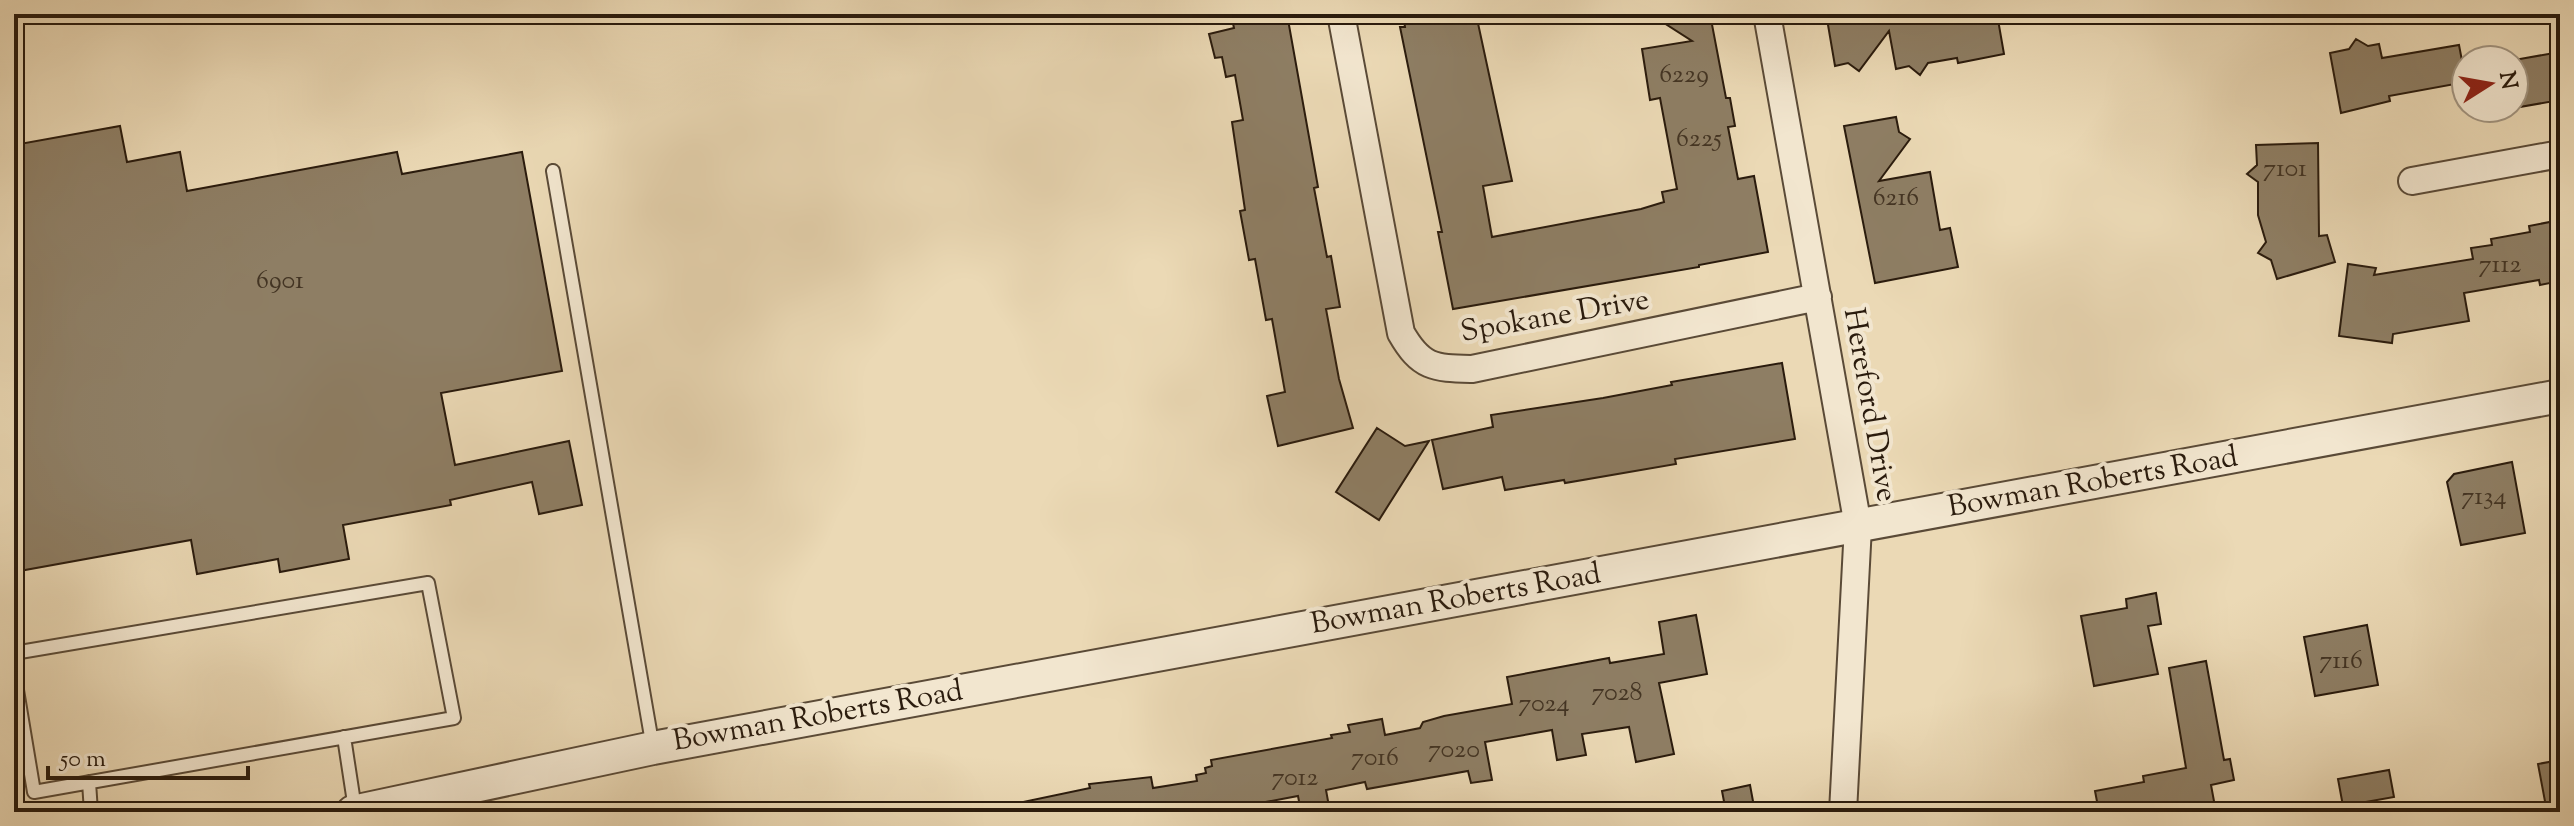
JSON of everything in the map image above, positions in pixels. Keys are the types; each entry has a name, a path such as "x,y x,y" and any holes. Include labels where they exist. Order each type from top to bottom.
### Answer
{"street":[{"name":"Spokane Drive","path":"1341,14 1401,333 1414,356 1436,368 1472,369 1818,297"},
{"name":"Hereford Drive","path":"1767,14 1858,526 1843,812"},
{"path":"2412,181 2560,154"},
{"name":"Bowman Roberts Road","path":"354,812 653,748 2560,396"}],"lane":[{"path":"553,171 653,748"},
{"path":"14,653 428,583 454,718 34,792 14,672"},
{"path":"344,737 354,812"},
{"path":"89,782 91,812"}],"building":[{"path":"1231,14 1287,14 1318,187 1314,188 1340,307 1326,309 1339,379 1353,428 1278,446 1267,396 1285,392 1272,319 1266,320 1255,259 1249,260 1240,211 1245,210 1232,122 1243,120 1235,75 1226,77 1222,57 1215,58 1209,34 1234,28"},
{"path":"1403,14 1476,14 1512,181 1483,186 1492,237 1641,209 1664,202 1662,192 1677,189 1660,98 1650,100 1642,49 1692,41 1650,14 1710,14 1726,98 1730,98 1735,126 1728,127 1738,179 1754,176 1768,252 1699,267 1453,309 1438,232 1442,232 1400,27 1405,27"},
{"path":"1836,14 1997,14 2004,54 1958,63 1957,58 1928,63 1920,75 1909,66 1896,69 1889,31 1859,71 1848,63 1835,66 1827,19 1837,17"},
{"path":"2356,39 2368,46 2379,44 2382,58 2450,47 2450,85 2389,96 2390,101 2341,113 2330,53 2349,49"},
{"path":"2560,52 2560,100 2530,105 2530,57"},
{"path":"1896,117 1899,132 1910,139 1879,181 1930,172 1940,230 1950,228 1958,267 1875,283 1844,126"},
{"path":"120,126 127,162 180,152 187,191 397,152 402,174 522,152 562,371 441,393 455,465 569,441 582,505 539,514 532,482 450,500 451,505 343,525 349,559 280,572 278,559 197,574 191,540 14,572 14,145"},
{"path":"2318,143 2319,236 2327,235 2335,262 2277,279 2271,260 2258,253 2266,242 2258,215 2258,182 2247,174 2257,165 2256,145"},
{"path":"2560,220 2560,281 2540,285 2539,280 2464,293 2469,321 2393,334 2392,343 2339,336 2348,264 2376,268 2374,275 2473,259 2471,248 2492,245 2491,239 2530,232 2529,226"},
{"path":"1782,363 1795,439 1675,459 1676,464 1565,483 1564,480 1505,490 1502,477 1443,489 1432,440 1493,427 1491,415 1603,398 1672,385 1671,382"},
{"path":"1377,428 1405,446 1429,441 1379,520 1336,492"},
{"path":"2512,462 2525,533 2461,545 2447,482 2454,474"},
{"path":"2156,593 2161,624 2148,626 2158,674 2094,686 2081,616 2127,608 2126,599"},
{"path":"1696,615 1707,674 1659,683 1674,754 1636,762 1629,727 1582,734 1586,755 1557,760 1552,730 1485,742 1492,780 1471,783 1468,771 1367,789 1365,782 1326,790 1330,812 1301,812 1298,796 1244,806 1246,812 1024,812 1023,802 1090,788 1089,784 1151,777 1153,788 1197,781 1196,775 1206,773 1205,768 1212,766 1211,760 1332,738 1331,735 1350,732 1348,725 1382,719 1385,735 1420,728 1423,722 1444,716 1512,704 1507,677 1609,658 1610,663 1664,654 1659,622"},
{"path":"2367,625 2378,685 2315,696 2304,637"},
{"path":"2206,661 2224,760 2230,759 2234,780 2211,785 2216,812 2099,812 2095,791 2144,782 2143,776 2186,768 2169,668"},
{"path":"2560,760 2560,812 2547,812 2538,764"},
{"path":"2389,770 2394,797 2343,806 2338,779"},
{"path":"1750,785 1755,812 1726,812 1722,791"}]}
